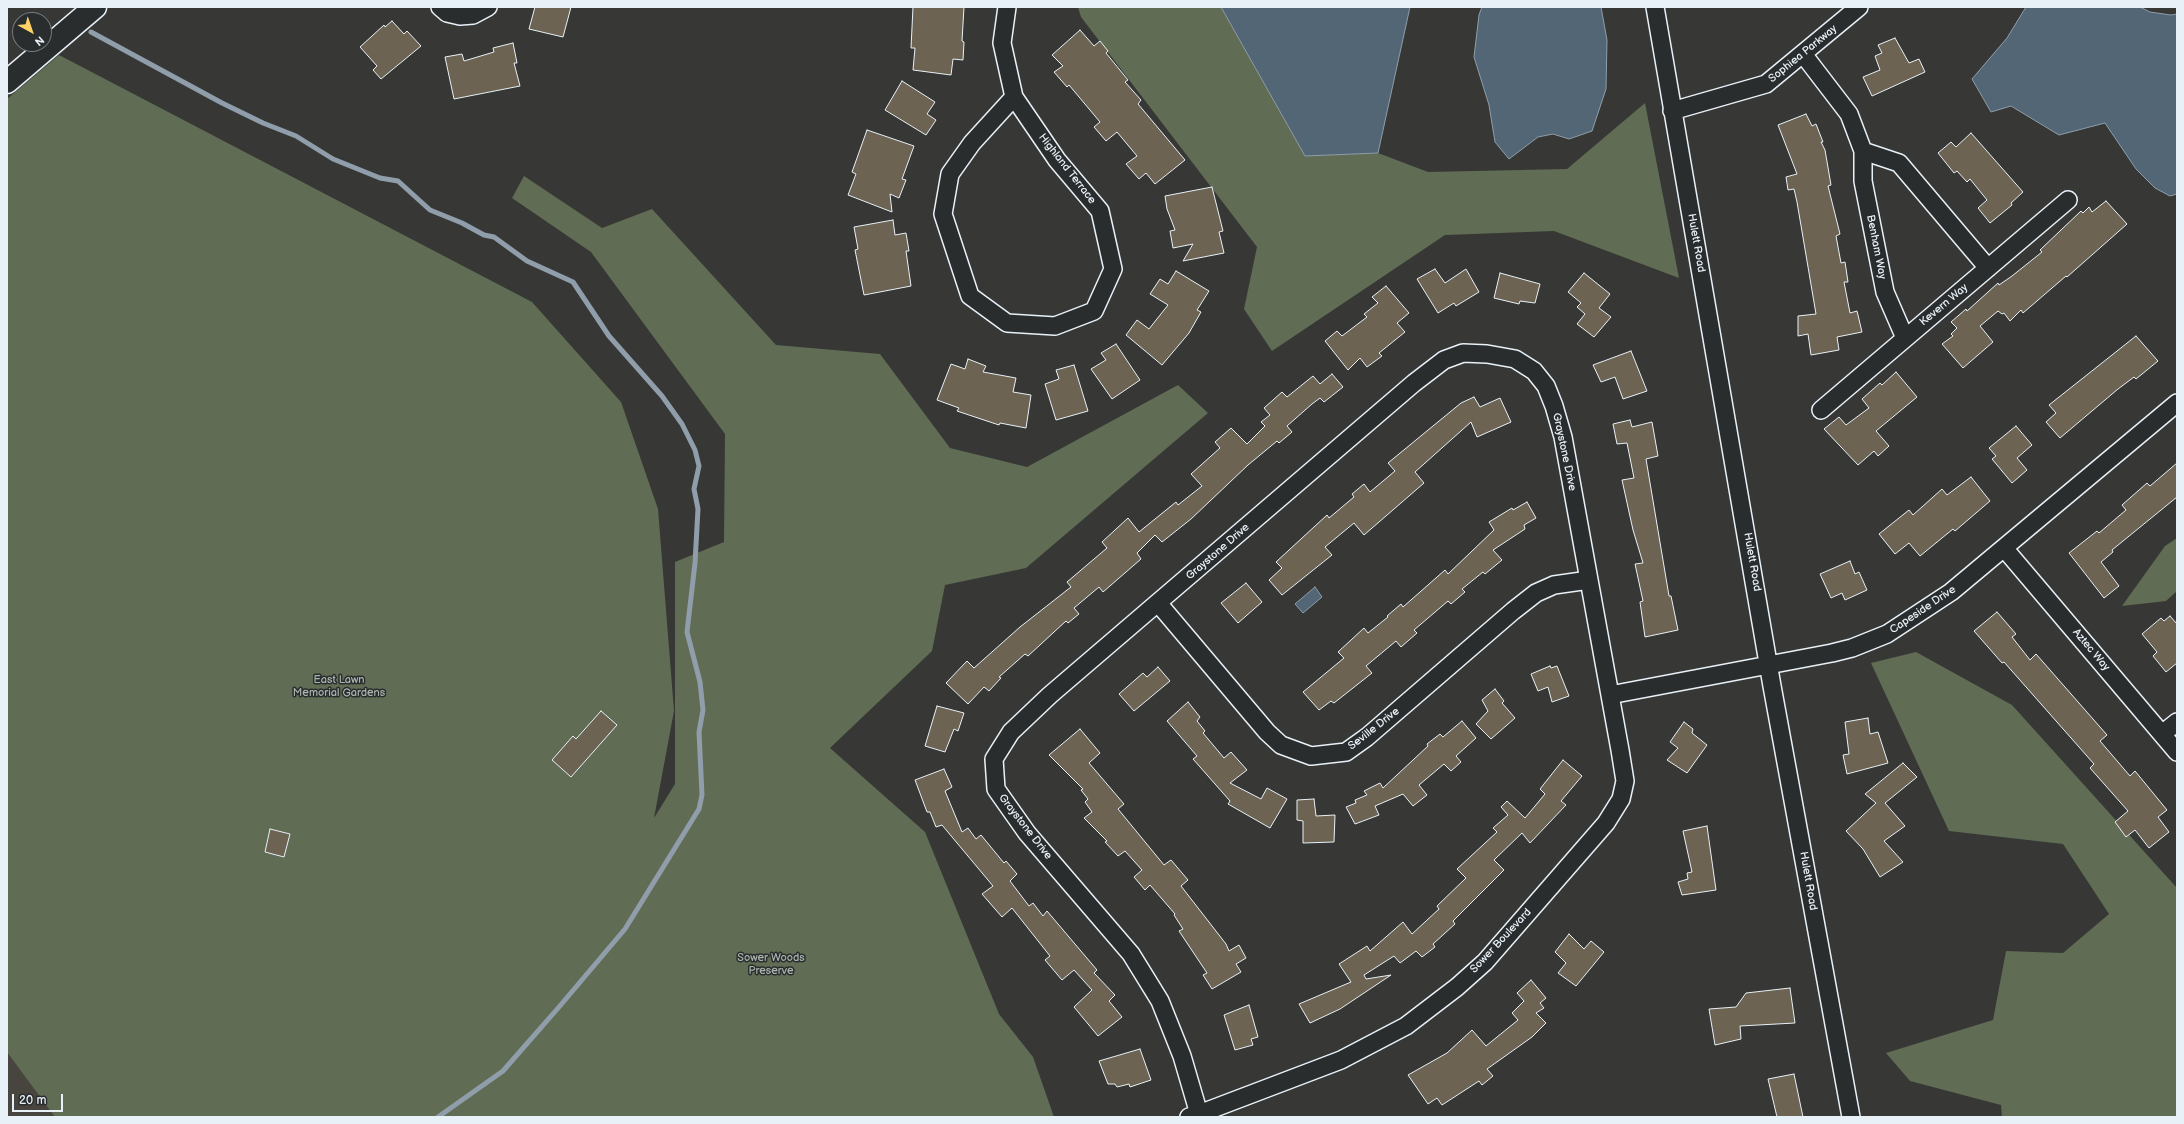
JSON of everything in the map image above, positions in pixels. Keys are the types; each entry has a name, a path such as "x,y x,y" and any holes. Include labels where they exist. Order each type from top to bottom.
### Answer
{"street":[{"path":"7,82 95,7"},
{"path":"440,7 447,12 460,16 473,15 488,7"},
{"name":"Highland Terrace","path":"1007,7 1002,43 1014,97 1057,160 1100,211 1113,268 1094,311 1055,326 1007,323 970,296 943,214 950,174 972,143 1014,97"},
{"name":"Hulett Road","path":"1655,7 1769,666 1851,1117"},
{"name":"Sophiea Parkway","path":"1672,111 1766,84 1859,7"},
{"name":"Benham Way","path":"1803,54 1849,114 1862,151 1862,181 1885,292 1905,338"},
{"path":"1862,151 1899,163 1988,268"},
{"name":"Kevern Way","path":"1821,410 2068,200"},
{"name":"Graystone Drive","path":"1196,1116 1182,1056 1160,1001 1131,954 1027,833 996,789 994,759 1011,732 1158,603 1414,383 1444,360 1463,353 1487,354 1515,359 1534,371 1546,386 1563,437 1610,695"},
{"name":"Capeside Drive","path":"1610,695 1769,666 1852,648 1887,634 1951,592 2177,403"},
{"name":"Aztec Way","path":"2004,548 2177,752"},
{"name":"Seville Drive","path":"1158,603 1267,732 1281,745 1311,756 1346,752 1367,737 1513,611 1536,593 1554,585 1589,580"},
{"name":"Sower Boulevard","path":"1196,1116 1341,1060 1406,1026 1457,987 1485,962 1606,823 1621,799 1625,781 1610,695"},
{"path":"2162,734 2177,722"}],"shaded area":[{"path":"7,1017 92,1117 7,1117"}],"green space":[{"path":"1078,7 1221,7 1305,156 1378,153 1428,172 1567,169 1645,103 1679,278 1554,231 1445,235 1272,351 1244,309 1257,247 1081,17"},
{"name":"East Lawn Memorial Gardens","path":"59,55 532,302 621,402 658,509 674,711 654,818 675,784 675,562 724,542 725,434 591,252 512,198 524,176 602,228 652,209 776,345 880,354 950,448 1027,467 1178,385 1208,413 1026,568 945,585 932,651 830,748 925,832 999,1014 1033,1057 1054,1117 55,1117 7,1052 7,99"},
{"path":"2177,538 2177,591 2166,601 2122,606 2165,546"},
{"path":"1916,652 2012,705 2177,888 2177,1117 2002,1117 2001,1105 1910,1081 1886,1053 1993,1020 2006,951 2063,953 2109,914 2063,844 1949,831 1871,663"}],"water":[{"path":"1221,7 1410,7 1378,153 1305,156"},
{"path":"1482,7 1601,7 1607,40 1606,89 1592,131 1569,139 1553,134 1538,137 1509,159 1495,142 1489,105 1474,57 1479,15"},
{"path":"2026,7 2140,7 2150,12 2171,15 2177,14 2177,194 2170,196 2155,188 2136,169 2105,123 2059,135 2011,106 1991,112 1972,79 2007,38"},
{"path":"1315,587 1322,597 1303,613 1295,604"}],"building":[{"path":"535,7 571,7 563,37 529,29"},
{"path":"913,7 964,7 962,41 964,42 963,60 953,59 951,75 913,70 915,48 911,48"},
{"path":"392,21 404,34 407,31 421,46 381,79 373,70 377,66 360,47 384,25 385,27"},
{"path":"1080,30 1094,46 1100,41 1108,51 1106,53 1128,80 1125,82 1141,100 1138,104 1185,160 1155,184 1146,173 1139,179 1126,164 1137,156 1117,132 1106,141 1094,127 1100,122 1069,85 1067,87 1054,72 1063,66 1052,55"},
{"path":"1895,38 1909,63 1919,59 1925,72 1872,96 1863,77 1880,70 1875,56 1882,53 1878,45"},
{"path":"513,43 517,63 514,63 520,86 454,99 445,57 462,54 464,61 494,52 493,48"},
{"path":"902,81 935,102 927,114 936,120 926,135 885,110"},
{"path":"1806,114 1812,126 1816,124 1823,142 1821,142 1825,150 1831,185 1828,186 1840,234 1836,236 1841,263 1845,262 1848,282 1844,282 1850,313 1857,311 1862,332 1837,337 1839,350 1811,355 1808,334 1798,336 1798,316 1816,314 1797,202 1794,189 1788,190 1786,177 1797,174 1778,125"},
{"path":"867,130 914,146 902,179 906,180 899,198 890,194 892,212 848,195 856,174 852,172"},
{"path":"1971,133 2023,192 2011,203 2012,205 1990,223 1978,208 1987,200 1970,179 1967,182 1957,171 1954,173 1938,153 1951,142 1956,147"},
{"path":"1212,187 1223,231 1219,232 1224,253 1183,261 1193,244 1173,248 1170,231 1175,230 1167,209 1165,196"},
{"path":"2106,201 2127,224 2067,277 2066,276 2023,313 2021,310 2010,321 2004,313 2002,314 1998,311 1980,326 1993,342 1963,368 1942,344 1953,336 1951,334 1957,328 1951,322 1966,309 1967,311 1998,283 1999,285 2012,276 2042,252 2040,250 2081,211 2083,213 2089,207 2092,212"},
{"path":"893,220 895,235 906,233 909,251 906,251 911,286 864,295 855,250 858,249 854,227"},
{"path":"1435,269 1445,283 1466,269 1479,292 1456,306 1454,303 1438,313 1417,279"},
{"path":"1176,271 1209,291 1197,310 1201,312 1189,333 1162,365 1126,335 1137,320 1149,329 1168,305 1150,294 1160,279 1168,284"},
{"path":"1500,273 1540,284 1535,303 1520,301 1519,304 1494,298"},
{"path":"1584,273 1610,294 1599,308 1611,317 1594,337 1577,324 1585,314 1577,307 1581,303 1568,292"},
{"path":"1386,286 1409,313 1397,323 1405,332 1379,353 1382,356 1367,367 1360,358 1348,370 1325,341 1337,331 1342,336 1367,317 1364,314 1378,303 1372,297"},
{"path":"2136,336 2158,361 2136,379 2134,377 2118,389 2060,438 2046,422 2056,413 2049,405"},
{"path":"1116,344 1140,380 1112,399 1091,369 1106,360 1101,353"},
{"path":"1631,351 1647,391 1623,399 1615,377 1601,382 1593,365"},
{"path":"968,359 986,366 983,372 1016,378 1013,392 1031,395 1026,428 1000,423 999,425 957,411 959,408 937,400 951,364 965,369"},
{"path":"1074,365 1088,411 1056,420 1045,384 1059,379 1056,370"},
{"path":"1896,372 1917,397 1876,431 1889,446 1878,456 1874,451 1858,465 1824,429 1839,417 1846,425 1869,408 1862,399 1880,383 1882,385"},
{"path":"1332,374 1343,387 1324,402 1320,398 1312,404 1287,426 1292,432 1279,443 1277,441 1248,465 1191,519 1162,542 1155,535 1137,553 1141,559 1103,592 1099,587 1074,608 1079,614 1068,623 1066,621 1028,656 1025,654 999,677 1001,678 989,691 984,687 968,704 946,683 967,661 974,668 1020,627 1071,587 1067,582 1107,548 1102,542 1128,518 1139,532 1176,502 1178,505 1202,486 1191,474 1220,448 1215,442 1231,428 1247,444 1265,426 1261,422 1270,415 1264,408 1282,392 1287,397 1313,376 1320,384"},
{"path":"1474,397 1480,407 1500,398 1511,422 1477,437 1471,422 1415,472 1424,483 1364,535 1354,523 1325,547 1332,555 1282,595 1269,580 1282,568 1276,562 1327,515 1329,518 1354,497 1352,494 1364,484 1370,492 1395,471 1388,463 1461,403"},
{"path":"1630,420 1632,427 1652,422 1658,456 1646,459 1669,596 1671,596 1678,630 1645,637 1640,602 1643,601 1635,564 1643,563 1633,530 1622,480 1634,478 1627,443 1617,444 1613,424"},
{"path":"2016,426 2032,445 2017,458 2027,470 2012,483 1992,459 1996,456 1989,448"},
{"path":"2177,463 2177,497 2112,550 2113,552 2101,562 2119,586 2104,598 2069,553 2097,531 2099,533 2126,510 2122,505 2147,483 2150,486"},
{"path":"1971,477 1990,501 1955,531 1953,529 1920,556 1909,543 1895,554 1879,534 1909,510 1913,515 1942,489 1947,495"},
{"path":"1527,502 1536,518 1524,525 1525,529 1493,550 1502,560 1485,574 1483,572 1462,589 1465,592 1451,604 1448,601 1414,630 1417,633 1401,647 1396,641 1366,666 1372,673 1334,703 1331,701 1319,710 1303,692 1344,658 1338,652 1364,628 1368,633 1401,604 1403,607 1445,570 1448,574 1494,530 1489,522 1512,508 1513,510"},
{"path":"1850,561 1855,574 1859,572 1867,590 1845,600 1842,593 1831,598 1820,574"},
{"path":"1246,583 1262,602 1238,623 1221,603"},
{"path":"1997,612 2016,634 2012,637 2030,660 2036,654 2107,735 2100,741 2130,776 2135,771 2167,810 2158,817 2169,832 2149,848 2135,830 2126,837 2115,822 2128,811 2090,768 2094,764 2004,662 2002,663 1974,631"},
{"path":"2170,616 2177,624 2177,663 2166,672 2153,656 2157,652 2142,634 2161,618 2164,621"},
{"path":"1550,666 1551,668 1557,666 1569,696 1552,702 1548,687 1538,691 1531,674"},
{"path":"1158,667 1170,681 1134,711 1119,694 1143,673 1147,677"},
{"path":"1495,689 1504,701 1502,703 1515,718 1491,739 1476,724 1488,711 1482,700"},
{"path":"1188,702 1200,717 1197,721 1205,731 1203,733 1224,758 1231,752 1247,770 1230,783 1261,799 1267,788 1287,799 1270,828 1228,804 1230,801 1193,759 1197,756 1167,721"},
{"path":"937,706 964,713 958,731 954,729 945,752 925,746"},
{"path":"601,711 617,725 571,777 552,760 573,736 576,739"},
{"path":"1868,718 1870,734 1878,732 1888,763 1847,774 1843,755 1849,754 1845,722"},
{"path":"1462,721 1476,738 1456,756 1461,762 1451,771 1444,764 1419,785 1427,795 1413,806 1403,794 1375,806 1379,815 1355,824 1346,807 1356,803 1355,800 1367,795 1364,791 1380,783 1383,788 1428,746 1427,744 1440,734 1443,737"},
{"path":"1684,722 1693,729 1692,733 1707,745 1687,773 1667,760 1678,748 1670,742"},
{"path":"1080,729 1100,753 1089,763 1124,804 1118,809 1164,865 1171,860 1188,880 1181,886 1226,944 1229,951 1239,945 1246,958 1236,964 1241,972 1212,989 1203,975 1207,973 1179,931 1183,929 1174,915 1175,914 1150,885 1145,890 1134,877 1142,870 1125,851 1118,856 1105,842 1107,841 1084,818 1092,812 1085,802 1088,799 1081,790 1083,789 1049,755"},
{"path":"1563,760 1582,776 1561,801 1566,805 1530,843 1522,833 1494,860 1504,870 1453,921 1455,924 1433,944 1435,947 1422,957 1416,951 1400,963 1394,956 1364,975 1366,979 1391,975 1340,1009 1310,1023 1299,1004 1351,982 1339,964 1367,946 1370,951 1403,922 1412,934 1439,909 1437,906 1466,878 1457,869 1497,832 1493,828 1508,815 1501,807 1507,801 1525,818 1545,794 1540,789"},
{"path":"1903,763 1917,777 1885,803 1905,826 1884,841 1903,862 1880,877 1863,849 1846,831 1876,803 1865,794"},
{"path":"944,769 952,787 945,791 962,832 968,828 976,839 981,835 1004,863 1006,861 1017,874 1010,881 1029,906 1033,903 1043,916 1047,911 1097,970 1094,973 1115,995 1109,1001 1122,1017 1098,1036 1074,1007 1092,990 1074,970 1062,980 1045,960 1050,956 1012,908 1002,917 982,894 993,886 942,825 936,827 930,812 927,812 915,780"},
{"path":"1314,799 1316,816 1335,815 1334,842 1303,843 1303,821 1297,820 1297,800"},
{"path":"1707,826 1716,890 1682,895 1678,882 1688,879 1687,873 1692,872 1683,831"},
{"path":"270,829 290,834 284,857 265,852"},
{"path":"1569,934 1584,949 1591,941 1604,952 1576,986 1558,973 1566,963 1555,952"},
{"path":"1531,980 1546,998 1540,1003 1544,1008 1536,1013 1546,1023 1532,1037 1487,1069 1493,1076 1482,1085 1479,1081 1442,1105 1437,1098 1428,1104 1408,1075 1447,1053 1472,1030 1486,1046 1518,1020 1512,1013 1524,1001 1517,993"},
{"path":"1790,988 1795,1023 1740,1026 1741,1039 1715,1045 1709,1009 1736,1007 1746,993"},
{"path":"1249,1005 1258,1037 1251,1039 1253,1045 1235,1050 1224,1015"},
{"path":"1140,1049 1151,1080 1130,1087 1129,1084 1117,1087 1115,1084 1108,1084 1099,1061"},
{"path":"1794,1074 1803,1117 1777,1117 1768,1079"}],"waterway":[{"path":"91,32 222,103 263,123 296,136 333,159 380,178 398,181 430,210 462,223 484,235 494,237 527,261 573,282 609,336 662,396 682,424 695,450 699,466 694,489 698,509 695,563 687,632 700,682 703,710 699,732 702,795 699,809 625,929 559,1007 503,1071 438,1117"}],"park label":[{"name":"Sower Woods Preserve","path":"771,964"}]}
